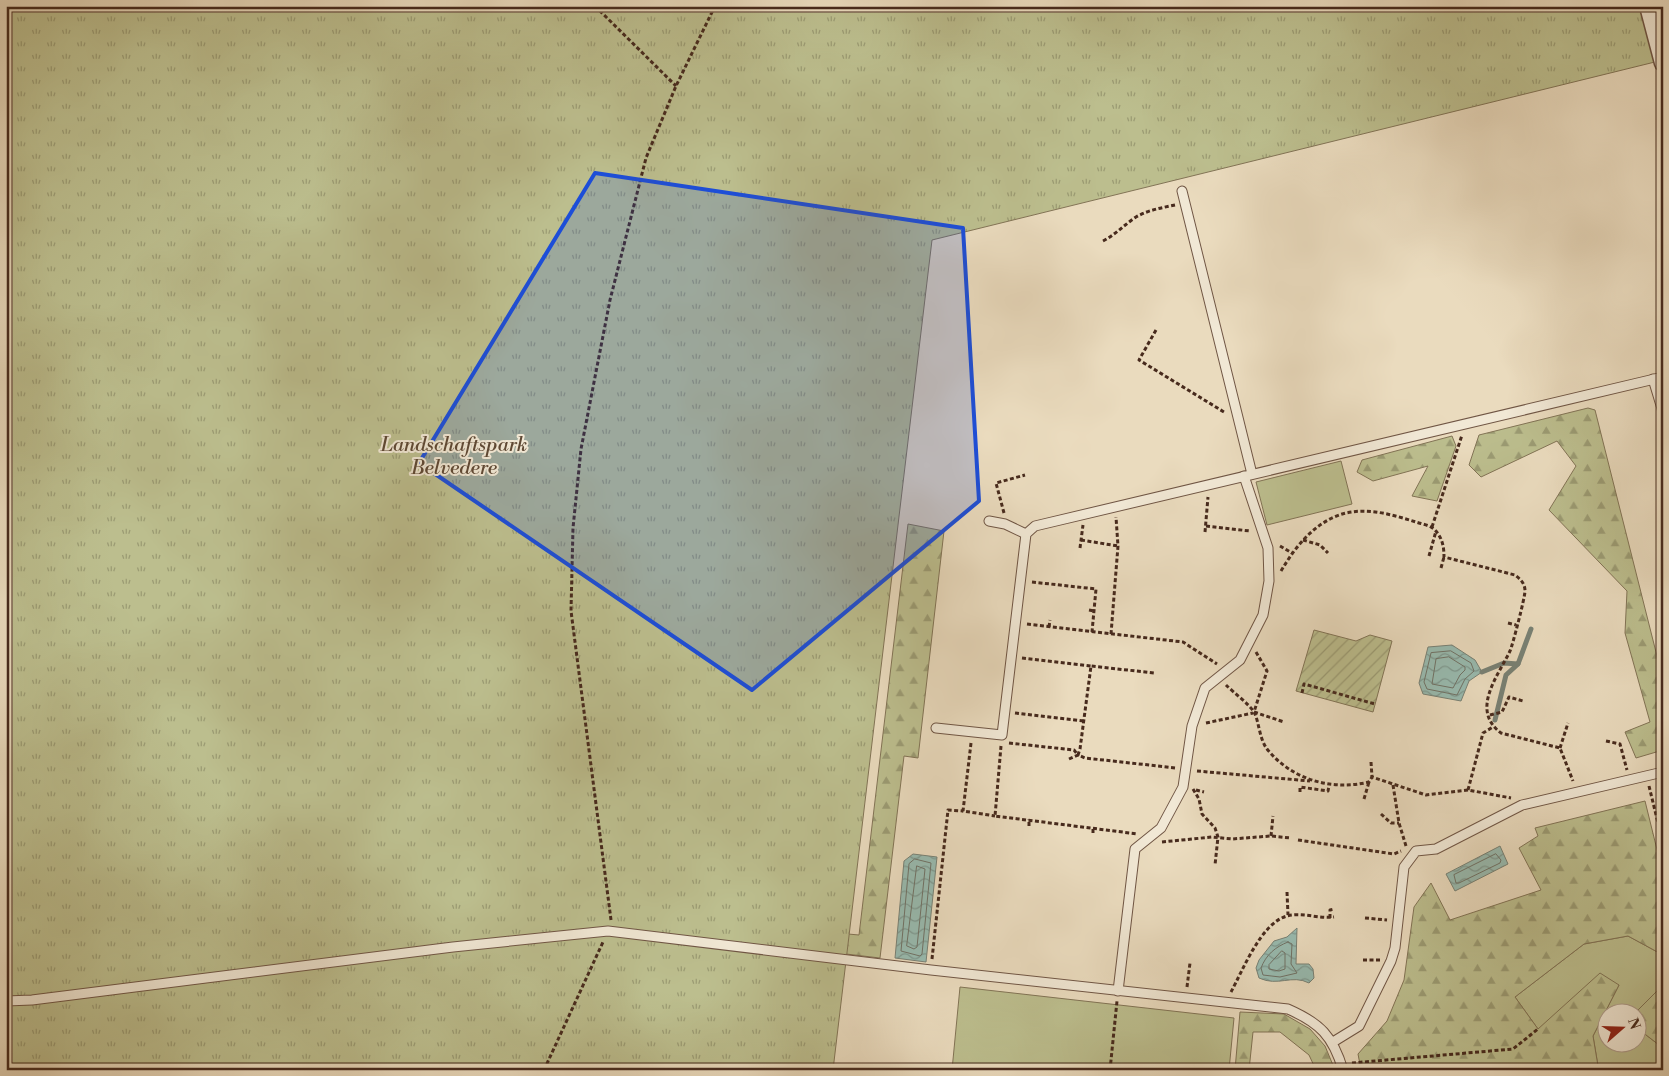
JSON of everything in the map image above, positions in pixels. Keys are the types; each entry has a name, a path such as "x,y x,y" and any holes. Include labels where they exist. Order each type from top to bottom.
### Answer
{"street":[{"path":"1648,6 1663,63"}],"lane":[{"path":"1118,990 1135,849 1161,828 1183,787 1192,726 1205,688 1240,660 1251,643 1263,615 1269,581 1268,548 1248,475 1238,420 1182,191"},
{"path":"936,728 1002,735 1026,534 1035,526 1663,377"},
{"path":"1653,379 1663,412"},
{"path":"989,522 1005,524 1026,534"},
{"path":"1333,1042 1359,1026 1393,954 1404,868 1416,851 1436,849 1522,805 1663,772"},
{"path":"6,1001 32,1000 453,946 608,931 931,970 1288,1009 1319,1025 1333,1042 1342,1067"}],"path":[{"path":"595,6 676,86"},
{"path":"544,1070 611,921 570,611 573,528 581,449 610,300 646,158 676,86 715,6"},
{"path":"1103,241 1112,237 1136,217 1152,209 1185,202"},
{"path":"1156,330 1139,360 1193,396 1238,420"},
{"path":"1432,527 1466,423"},
{"path":"1005,524 1004,509 996,483 1025,475"},
{"path":"1205,532 1209,484"},
{"path":"1111,634 1118,546 1116,506"},
{"path":"1269,581 1280,573 1292,553 1318,526 1335,517 1358,511 1379,512 1432,527 1442,539 1444,557 1441,568"},
{"path":"1080,548 1084,515"},
{"path":"1206,526 1257,532 1265,537"},
{"path":"1428,556 1436,531"},
{"path":"1082,540 1118,546"},
{"path":"1303,540 1320,545 1328,553"},
{"path":"1444,557 1515,575 1522,581 1525,591 1511,649 1489,691 1487,704 1493,728 1501,733 1560,748"},
{"path":"1019,581 1096,589 1092,632"},
{"path":"1089,610 1094,611"},
{"path":"1049,627 1050,620"},
{"path":"1016,623 1183,642 1215,662 1224,673 1224,683 1254,712 1284,722"},
{"path":"1508,623 1516,625"},
{"path":"1251,643 1267,672 1254,712 1257,728 1267,748 1287,767 1313,781 1329,786 1352,786 1369,782"},
{"path":"1011,656 1154,673"},
{"path":"1078,755 1091,666"},
{"path":"1302,693 1304,684 1375,704"},
{"path":"1490,715 1502,712 1509,697 1523,701"},
{"path":"1005,712 1084,720"},
{"path":"1192,726 1254,712"},
{"path":"1568,723 1560,748 1576,792"},
{"path":"1468,790 1483,732 1493,728"},
{"path":"963,811 972,731"},
{"path":"1606,741 1620,744 1630,780"},
{"path":"995,816 1001,742 1074,750 1078,755 1085,758 1185,770 1313,781"},
{"path":"1069,759 1078,755"},
{"path":"1364,799 1372,776 1371,762"},
{"path":"1372,776 1393,785 1404,786 1426,795 1468,790 1512,798 1522,805"},
{"path":"1646,776 1658,823 1663,824"},
{"path":"1298,840 1394,854 1407,849 1399,824 1393,785"},
{"path":"1300,792 1300,787 1328,792 1329,786"},
{"path":"1183,787 1204,792"},
{"path":"1195,789 1202,814 1215,828 1218,837 1215,864"},
{"path":"931,970 948,810 1134,832 1162,842 1218,837 1232,839 1271,836 1291,838"},
{"path":"1381,814 1391,823 1399,824"},
{"path":"1271,836 1273,816"},
{"path":"1028,826 1029,819"},
{"path":"1092,833 1093,827"},
{"path":"1287,892 1288,915"},
{"path":"1226,1002 1261,937 1272,924 1288,915 1332,917 1330,910 1334,909"},
{"path":"1365,918 1397,921"},
{"path":"1186,998 1190,963"},
{"path":"1110,1070 1118,990"},
{"path":"1342,1067 1513,1049 1538,1029"}],"highlighted area":[{"path":"595,173 963,228 979,501 752,690 419,463"}],"green space":[{"name":"Landschaftspark Belvedere","path":"6,6 1663,6 1663,60 932,240 833,1070 6,1070"},
{"path":"1588,408 1595,410 1660,668 1663,670 1663,750 1636,758 1625,732 1650,722 1625,633 1627,591 1549,510 1576,466 1557,441 1481,477 1469,465 1479,435"},
{"path":"1452,436 1456,446 1437,501 1412,496 1428,466 1373,481 1357,472 1362,460"},
{"path":"1341,461 1352,504 1267,525 1256,482"},
{"path":"908,524 944,531 918,758 904,756 880,958 846,954 520,1070 848,934 859,935"},
{"path":"1314,630 1356,641 1370,635 1392,641 1373,712 1296,691"},
{"path":"1645,801 1663,874 1663,955 1628,936 1584,944 1515,997 1538,1029 1600,973 1619,985 1609,1004 1596,1004 1596,1030 1593,1036 1598,1066 1604,1070 1361,1070 1358,1054 1387,1021 1404,980 1414,907 1431,883 1450,920 1541,890 1519,848 1538,836 1535,828"},
{"path":"1628,936 1663,955 1663,985 1644,1004 1609,1004 1619,985 1538,1029 1515,997 1584,944"},
{"path":"1663,985 1663,1048 1646,1035 1646,1004 1644,1004"},
{"path":"960,987 1234,1018 1229,1070 952,1070"},
{"path":"1240,1012 1284,1014 1310,1029 1325,1046 1335,1070 1316,1070 1309,1055 1280,1032 1253,1032 1249,1070 1235,1070"},
{"path":"1596,1030 1596,1054 1593,1036"},
{"path":"1646,1035 1663,1048 1663,1070 1604,1070 1598,1066 1596,1054 1646,1054"}],"water":[{"path":"1452,645 1475,660 1482,672 1469,681 1461,701 1423,694 1419,683 1428,647"},
{"path":"1500,846 1508,864 1455,891 1446,874"},
{"path":"913,854 937,857 926,962 895,958 904,861"},
{"path":"1297,928 1296,964 1309,964 1313,969 1314,978 1309,983 1297,980 1272,981 1259,978 1256,968 1259,960 1274,941 1287,937"}],"waterway":[{"path":"1482,672 1504,663 1518,664 1531,629"},
{"path":"1495,720 1506,675 1518,664"}]}
